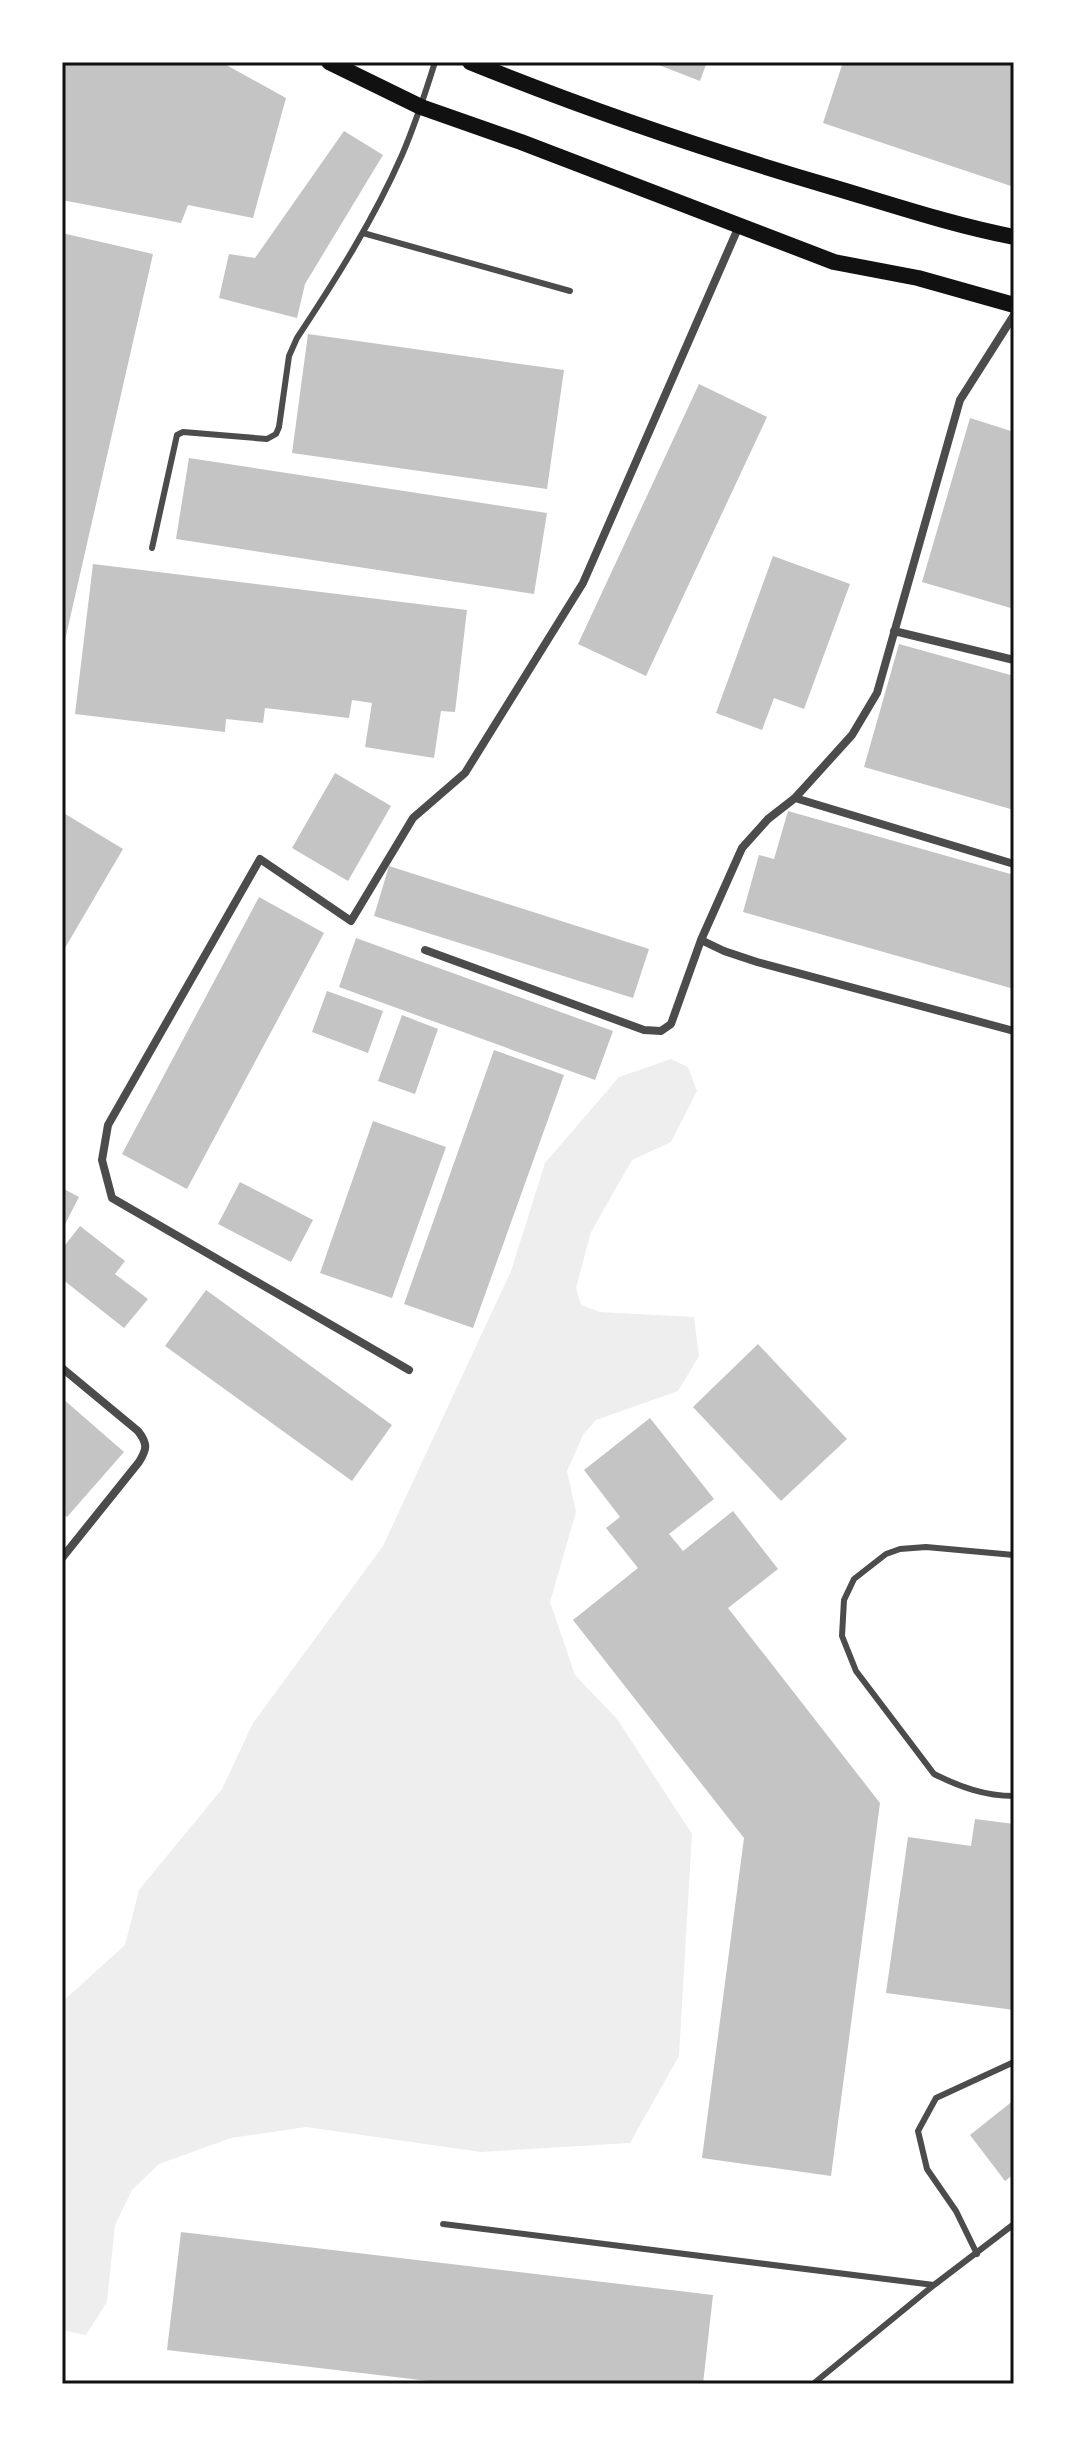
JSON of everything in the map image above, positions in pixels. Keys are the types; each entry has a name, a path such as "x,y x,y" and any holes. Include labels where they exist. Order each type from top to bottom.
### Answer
{"main road":[{"path":"329,62 421,107 834,262 918,278 1014,305"},
{"path":"470,62 542,92 743,160 951,224 1014,237"}],"street":[{"path":"409,1370 112,1198 102,1160 108,1125 260,859 351,921 413,818 465,773 583,583 739,225"},
{"path":"425,950 644,1030 661,1031 671,1024 701,940 742,848 768,819 795,798 852,735 877,693 960,400 1014,315"},
{"path":"894,631 1014,660"},
{"path":"795,798 1014,864"},
{"path":"701,940 757,962 1014,1031"},
{"path":"62,1368 138,1431 147,1443 139,1462 62,1558"}],"lane":[{"path":"152,548 177,435 183,432 267,439 276,434 289,356 297,338 363,233 398,164 435,62"},
{"path":"363,233 570,291"},
{"path":"1014,1555 926,1547 900,1549 886,1554 854,1579 844,1600 842,1636 856,1671 934,1774 992,1796 1014,1796"},
{"path":"977,2254 956,2211 927,2169 918,2131 936,2098 1014,2062"},
{"path":"443,2224 934,2285"},
{"path":"813,2384 1014,2224"}],"shaded area":[{"path":"671,1059 688,1067 697,1091 671,1142 632,1160 591,1232 576,1288 581,1305 600,1312 694,1317 699,1356 678,1391 596,1420 583,1435 567,1471 576,1512 550,1602 575,1675 617,1719 692,1834 679,2056 630,2143 481,2152 306,2127 231,2138 159,2164 132,2190 115,2225 107,2302 86,2335 62,2330 62,2002 125,1945 139,1890 222,1789 253,1723 383,1546 511,1271 545,1163 619,1077"}],"building":[{"path":"62,62 221,62 286,98 253,218 188,205 181,223 62,200"},
{"path":"651,62 707,62 700,81"},
{"path":"843,62 1014,62 1014,187 823,123"},
{"path":"344,131 383,155 305,284 297,318 219,298 229,254 255,258"},
{"path":"62,233 153,254 63,649 62,648"},
{"path":"308,334 564,370 547,489 292,453"},
{"path":"699,384 767,417 646,676 578,644"},
{"path":"970,418 1014,432 1014,609 922,582"},
{"path":"189,458 547,513 534,594 176,539"},
{"path":"773,556 850,584 804,709 774,698 762,730 716,713"},
{"path":"93,564 467,610 455,712 441,711 434,758 365,747 372,703 352,700 349,718 265,708 263,723 226,719 225,732 75,714"},
{"path":"899,644 1014,676 1014,810 864,767"},
{"path":"335,773 391,806 348,881 292,848"},
{"path":"788,811 1014,875 1014,989 743,912 759,855 774,859"},
{"path":"62,812 123,849 62,953"},
{"path":"389,866 649,949 633,998 374,916"},
{"path":"259,897 324,933 187,1189 122,1154"},
{"path":"356,938 613,1031 595,1080 339,987"},
{"path":"327,991 383,1011 368,1053 312,1032"},
{"path":"402,1015 438,1029 415,1094 378,1081"},
{"path":"494,1050 564,1075 473,1328 404,1304"},
{"path":"373,1121 446,1147 392,1298 320,1273"},
{"path":"240,1182 313,1220 291,1262 218,1224"},
{"path":"62,1188 79,1197 62,1230"},
{"path":"80,1226 125,1261 115,1274 148,1299 124,1328 62,1279 62,1249"},
{"path":"206,1290 392,1425 352,1481 165,1346"},
{"path":"758,1344 847,1439 781,1501 693,1407"},
{"path":"62,1398 124,1452 67,1517 62,1513"},
{"path":"650,1418 714,1499 669,1534 683,1551 733,1511 778,1569 728,1608 880,1803 831,2176 702,2158 744,1838 573,1620 638,1568 606,1528 620,1517 584,1470"},
{"path":"975,1819 1014,1824 1014,2010 886,1993 908,1837 971,1846"},
{"path":"1014,2100 1014,2174 1005,2181 970,2135"},
{"path":"181,2232 713,2295 703,2384 454,2384 167,2350"}]}
